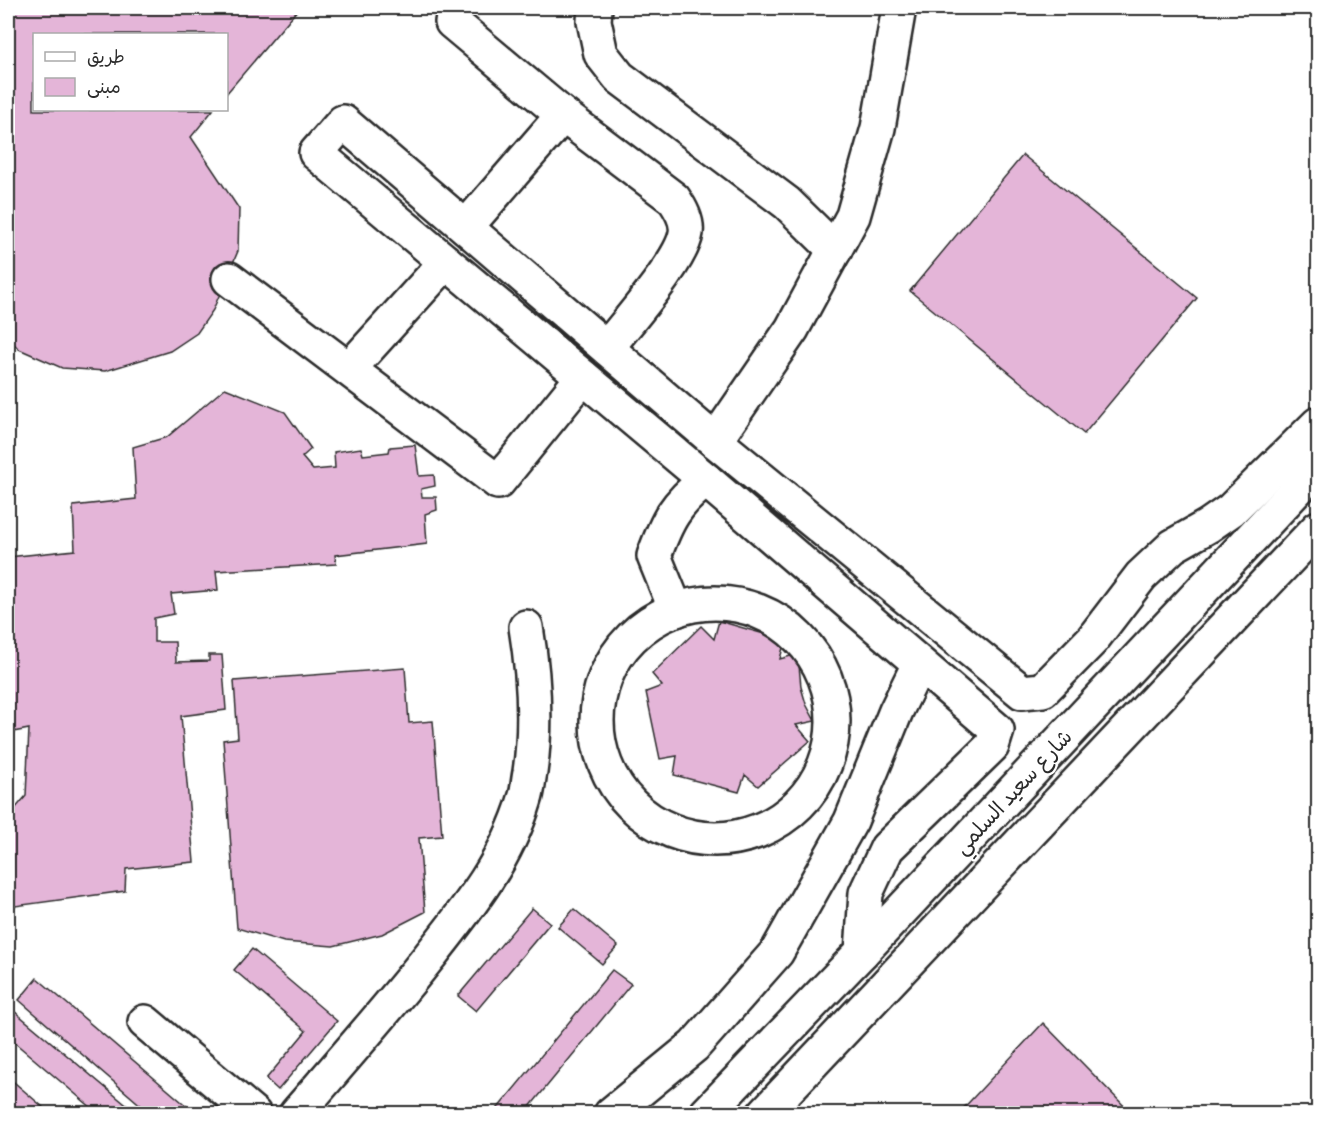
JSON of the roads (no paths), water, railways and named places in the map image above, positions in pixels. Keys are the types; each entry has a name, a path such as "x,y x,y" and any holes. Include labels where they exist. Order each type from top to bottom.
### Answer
{"street":[{"path":"595,8 594,21 602,54 620,77 787,203 835,250"},
{"path":"716,441 792,329 853,216 878,128 896,16"},
{"path":"453,22 563,115 674,199 682,211 687,231 679,253 607,348"},
{"path":"466,228 563,115"},
{"path":"862,952 866,893 888,848 992,746 997,730 706,480 316,153 343,122 716,441 1022,692 1043,690 1092,640 1140,576 1173,546 1231,510 1318,424"},
{"path":"349,369 446,262"},
{"path":"229,279 498,482 583,377"},
{"name":"شارع سعيد السلمي","path":"706,1113 862,952 1318,467"},
{"path":"676,610 654,556 665,526 685,496 706,480"},
{"name":"شارع سعيد السلمي","path":"764,1113 1318,528"},
{"path":"702,603 741,605 778,619 807,645 827,679 834,717 829,756 812,791 783,818 747,835 708,839 670,831 636,810 611,780 598,743 596,704 608,667 632,635 664,613 676,610 702,603"},
{"path":"296,1113 388,1008 463,914 487,881 512,837 526,797 534,747 534,674 526,627"},
{"path":"611,1113 694,1046 777,952 851,821 896,711 919,664"},
{"path":"145,1022 254,1113"}]}
